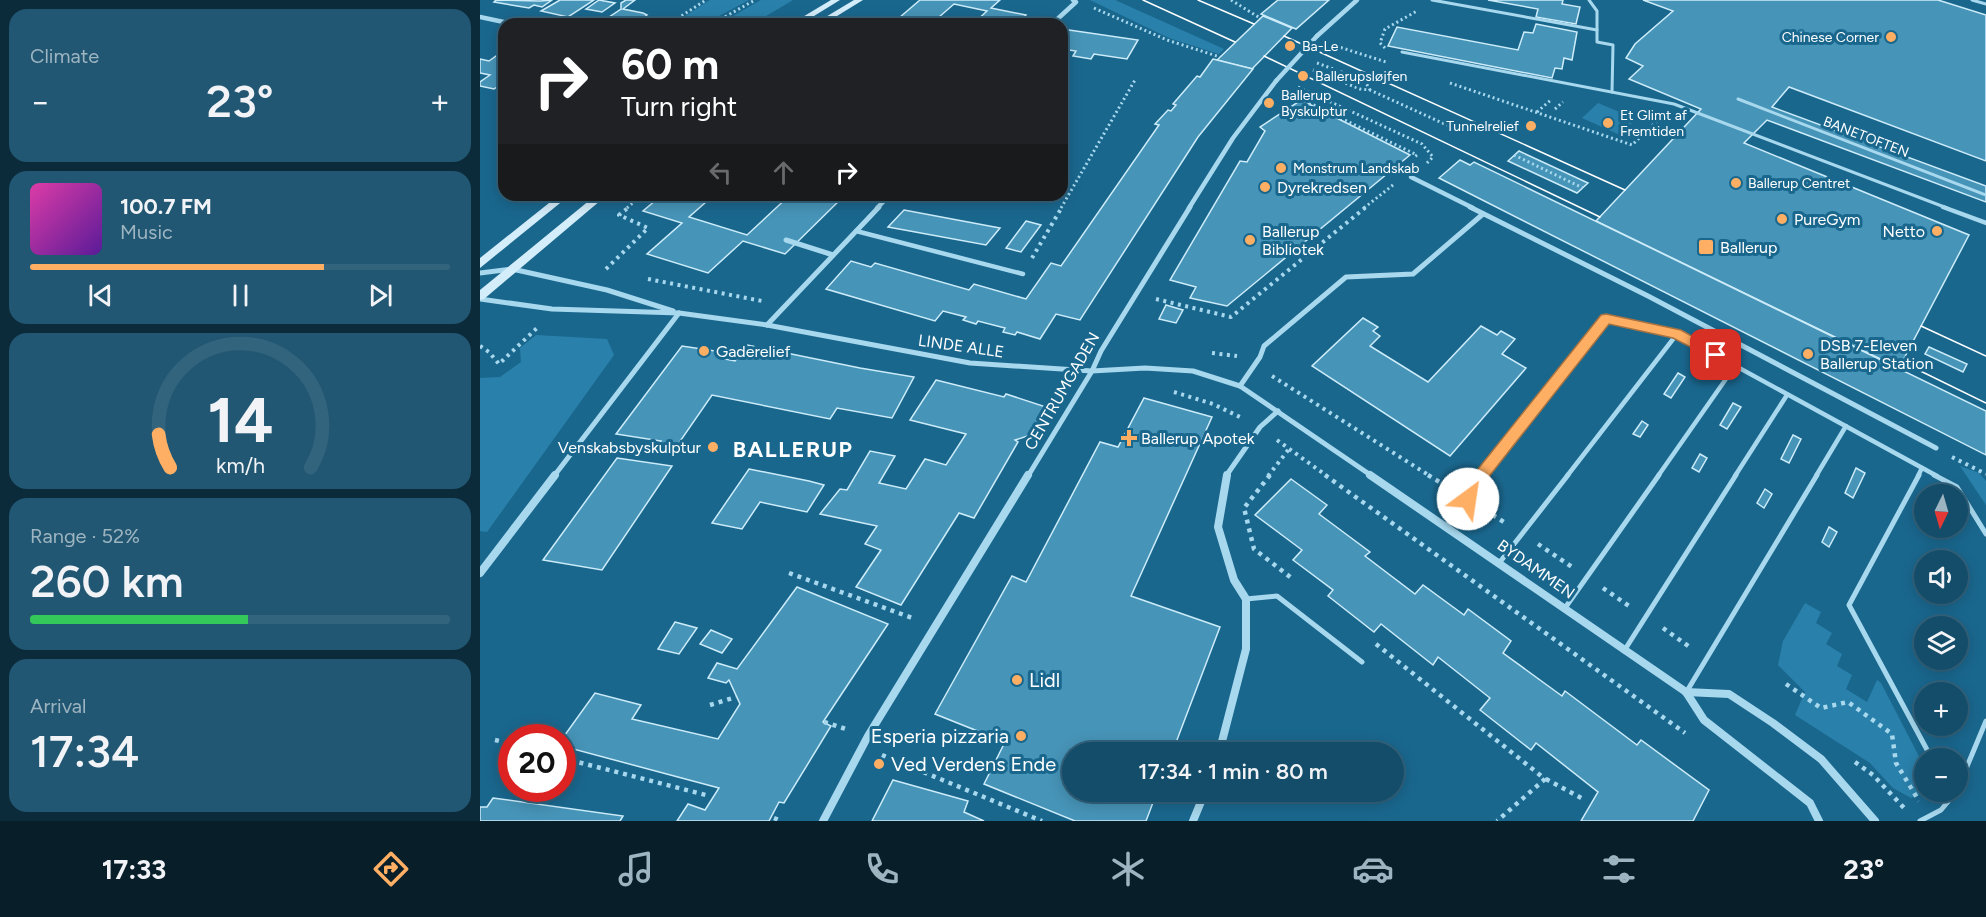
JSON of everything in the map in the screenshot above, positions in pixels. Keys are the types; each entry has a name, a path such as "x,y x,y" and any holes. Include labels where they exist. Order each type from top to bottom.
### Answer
{"street":[{"path":"805,18 836,0"},
{"path":"828,18 859,0"},
{"name":"CENTRUMGADEN","path":"823,821 862,747 1092,371 1101,351 1136,293 1233,138 1276,81 1317,36 1358,0"},
{"path":"1058,18 1074,1"},
{"path":"480,17 498,21"},
{"path":"1412,177 1648,296 1936,448"},
{"path":"480,264 559,201"},
{"path":"480,298 595,201"},
{"path":"767,325 884,201"},
{"path":"1240,386 1260,357 1264,346 1346,277 1413,274 1483,214"},
{"path":"786,240 833,255"},
{"name":"LINDE ALLE","path":"480,273 512,269 608,290 679,313"},
{"name":"LINDE ALLE","path":"480,298 552,309 679,313 767,325 970,363 1092,371 1146,368 1193,371 1240,386"},
{"path":"480,573 679,313"},
{"name":"BYDAMMEN","path":"1240,386 1500,562 1624,651 1686,692 1704,720 1810,803 1819,821"},
{"path":"1222,742 1246,649 1246,599 1234,580 1218,527 1226,476 1260,427 1278,411"},
{"path":"1686,692 1729,694 1773,723 1821,759 1875,821"},
{"path":"1193,821 1201,802"}],"lane":[{"path":"1432,0 1597,30"},
{"path":"1589,0 1597,10 1597,42 1613,45 1612,92"},
{"path":"1971,0 1986,4"},
{"path":"1402,52 1674,104 1986,223"},
{"name":"BANETOFTEN","path":"1738,99 1986,195"},
{"path":"856,231 1023,274"},
{"path":"1447,526 1468,499 1479,479 1606,318 1677,334 1958,487 1986,534"},
{"path":"1500,562 1677,334"},
{"path":"1565,608 1735,366"},
{"path":"1624,651 1787,395"},
{"path":"1686,692 1846,426"},
{"path":"1922,468 1849,605 1926,748"},
{"path":"1246,599 1277,596 1362,662"},
{"path":"1968,762 1986,721"},
{"path":"1920,821 1930,818 1945,802"}],"path":[{"path":"678,18 706,0"},
{"path":"723,18 755,0"},
{"path":"1231,0 1260,18"},
{"path":"1402,52 1384,48 1380,43 1385,29 1413,15 1432,0"},
{"path":"1074,1 1167,40 1220,57"},
{"path":"1331,44 1393,64"},
{"path":"1327,66 1365,81 1370,85 1370,90"},
{"path":"1312,70 1370,90 1460,131"},
{"path":"1068,196 1135,80"},
{"path":"1448,83 1632,145 1674,104"},
{"path":"1136,293 1231,317 1401,178 1412,177 1433,158 1422,144 1297,87"},
{"path":"1293,94 1417,155 1400,170 1401,178"},
{"path":"1332,112 1341,106"},
{"path":"1537,112 1543,107"},
{"path":"1377,135 1388,128"},
{"path":"1514,156 1582,188"},
{"path":"615,273 604,271 648,228 619,215 635,201"},
{"path":"1023,274 1065,201"},
{"path":"646,279 785,305"},
{"path":"480,346 500,364 533,334"},
{"path":"1208,353 1232,354"},
{"path":"1260,427 1690,736"},
{"path":"1936,448 1986,474"},
{"path":"1289,449 1244,508 1254,549 1296,582"},
{"path":"789,573 935,627"},
{"path":"1369,638 1545,779 1585,800"},
{"path":"1786,684 1821,708 1848,702 1892,734 1896,763 1930,818"},
{"path":"710,705 736,697"},
{"path":"862,747 1042,821"},
{"path":"576,762 710,796"},
{"path":"1497,821 1545,779"},
{"path":"774,818 781,821"}],"shaded area":[{"path":"710,0 749,0 715,18 682,18"},
{"path":"761,0 793,0 763,18 730,18"},
{"path":"1090,0 1115,0 1224,49 1219,54 1169,38"},
{"path":"1598,103 1636,119 1620,135 1582,118"},
{"path":"536,335 607,339 614,355 487,532 480,531 480,378 500,377 521,362 520,348"},
{"path":"1960,466 1979,473 1986,481 1986,505"},
{"path":"1805,603 1821,612 1816,623 1832,633 1826,644 1842,654 1837,666 1852,675 1846,689 1867,702 1877,680 1881,683 1915,748 1914,797 1911,798 1893,788 1870,763 1795,715 1805,692 1778,665 1783,641"}],"building":[{"path":"496,0 552,0 542,7 534,5 529,8 494,2"},
{"path":"560,0 594,0 568,17 541,11"},
{"path":"599,0 615,3 602,12 586,9"},
{"path":"626,0 635,0 623,9 647,15 643,18 608,18 621,9 621,3"},
{"path":"920,0 1000,0 991,8 1026,15 1023,18 979,18 987,11 954,4 938,18 899,18"},
{"path":"1278,0 1329,0 1296,29 1261,14"},
{"path":"1488,0 1563,0 1562,4 1580,7 1576,24 1536,17 1538,9"},
{"name":"Ballerup Centret","path":"1643,0 1938,0 1986,15 1986,161 1789,87 1772,107 1986,186 1986,202 1767,120 1744,143 1969,235 1899,368 1596,221 1701,109 1629,79 1643,66 1626,58 1635,44 1673,11"},
{"path":"1263,16 1292,28 1252,69 1217,60"},
{"path":"1536,24 1577,32 1572,60 1564,58 1562,69 1555,68 1552,78 1388,46 1397,27 1518,50 1524,32 1533,33"},
{"path":"1068,31 1138,40 1127,59 1094,54 1091,59 1073,56 1076,51 1068,50"},
{"path":"498,56 498,86 494,89 480,86 480,82 490,75 480,73 480,59 489,61"},
{"path":"1213,59 1253,69 1198,137 1080,320 1056,314 1040,339 1017,332 1015,335 1003,332 1005,328 978,321 976,324 963,320 966,317 943,311 935,321 826,289 851,261 871,267 875,263 969,290 974,284 1026,299 1051,263 1061,266 1159,125 1155,124 1168,110 1171,111 1176,105 1173,104 1197,76 1200,77"},
{"name":"Ballerup Bibliotek","path":"1301,100 1410,155 1227,306 1190,298 1196,287 1170,280 1240,161 1247,162 1265,131 1260,127"},
{"path":"1519,151 1588,183 1577,193 1508,161"},
{"path":"1460,160 1470,165 1474,162 1986,411 1986,455 1439,178"},
{"path":"655,201 707,201 689,217 747,235 784,201 839,201 785,254 743,241 708,273 647,254 682,223 643,211"},
{"path":"904,210 1000,228 986,245 888,227"},
{"path":"1026,221 1041,225 1021,252 1006,248"},
{"path":"1166,305 1183,310 1176,323 1159,319"},
{"path":"1363,318 1378,327 1373,331 1380,336 1370,346 1428,382 1481,326 1497,335 1501,331 1515,339 1502,354 1526,368 1450,456 1312,366"},
{"path":"747,345 914,377 892,418 837,408 830,419 712,395 672,453 654,450 661,441 616,434 682,346 729,353 725,359 735,361"},
{"path":"1929,347 1967,364 1963,372 1925,354"},
{"path":"1678,373 1685,377 1671,398 1664,394"},
{"path":"936,380 1004,397 1006,394 1046,407 1048,413 1037,433 1015,440 1018,442 974,518 959,513 901,605 856,587 881,550 865,544 877,526 820,514 840,489 847,490 870,451 895,456 879,483 906,489 925,459 946,465 966,434 910,420"},
{"path":"1144,398 1212,417 1131,596 1220,627 1176,742 1062,742 1062,802 1153,802 1146,821 1075,821 984,784 1005,742 935,714 1012,576 1026,582 1100,442 1118,447"},
{"path":"1733,403 1741,407 1727,429 1720,425"},
{"path":"1642,421 1648,425 1640,437 1633,434"},
{"path":"1793,435 1801,439 1789,463 1781,459"},
{"path":"1700,454 1707,458 1699,472 1692,468"},
{"path":"617,458 672,466 602,570 543,560"},
{"path":"1856,468 1865,473 1853,498 1845,493"},
{"path":"749,469 824,485 807,512 760,502 742,529 712,523"},
{"path":"1291,479 1327,505 1319,514 1370,552 1365,556 1415,594 1423,585 1464,615 1468,609 1511,641 1503,653 1562,696 1565,691 1637,745 1641,740 1709,790 1693,821 1581,821 1598,792 1536,743 1531,750 1480,710 1490,698 1438,657 1433,665 1381,624 1374,632 1328,596 1333,590 1293,560 1302,550 1255,515"},
{"path":"1765,489 1772,494 1764,508 1757,503"},
{"path":"1829,527 1837,532 1829,547 1822,542"},
{"path":"797,587 888,624 823,722 831,726 784,803 779,802 769,821 677,821 688,804 705,810 719,788 576,750 576,724 573,724 595,693 641,705 632,719 718,739 740,704 729,680 726,683 708,678 717,663 737,669"},
{"path":"675,622 697,628 679,654 658,649"},
{"path":"711,630 732,639 722,653 700,644"},
{"path":"893,780 968,801 964,812 984,821 872,821"},
{"path":"493,798 498,799 498,802 522,802 623,816 620,821 480,821 480,807 487,807"}],"tram line":[{"path":"1143,0 1235,42"},
{"path":"1198,0 1254,24"},
{"path":"1284,36 1625,190"},
{"path":"1264,56 1600,217"},
{"path":"1921,326 1986,356"},
{"path":"1902,362 1986,403"}],"place":[{"name":"Chinese Corner","path":"1891,37"},
{"name":"Ba-Le","path":"1290,46"},
{"name":"Ballerupsløjfen","path":"1303,76"},
{"name":"Ballerup Byskulptur","path":"1269,103"},
{"name":"Et Glimt af Fremtiden","path":"1608,123"},
{"name":"Tunnelrelief","path":"1531,126"},
{"name":"Monstrum Landskab","path":"1281,168"},
{"name":"Ballerup Centret","path":"1736,183"},
{"name":"Dyrekredsen","path":"1265,187"},
{"name":"PureGym","path":"1782,219"},
{"name":"Netto","path":"1937,231"},
{"name":"Ballerup Bibliotek","path":"1250,240"},
{"name":"Ballerup","path":"1706,247"},
{"name":"Gaderelief","path":"704,351"},
{"name":"DSB 7-Eleven Ballerup Station","path":"1808,354"},
{"name":"Ballerup Apotek","path":"1129,438"},
{"name":"Venskabsbyskulptur","path":"713,447"},
{"name":"Lidl","path":"1017,680"},
{"name":"Esperia pizzaria","path":"1021,736"},
{"name":"Ved Verdens Ende","path":"879,764"}],"district":[{"name":"BALLERUP","path":"793,449"}],"route":[{"path":"1468,499 1479,479 1606,318 1677,334 1716,355"}]}
